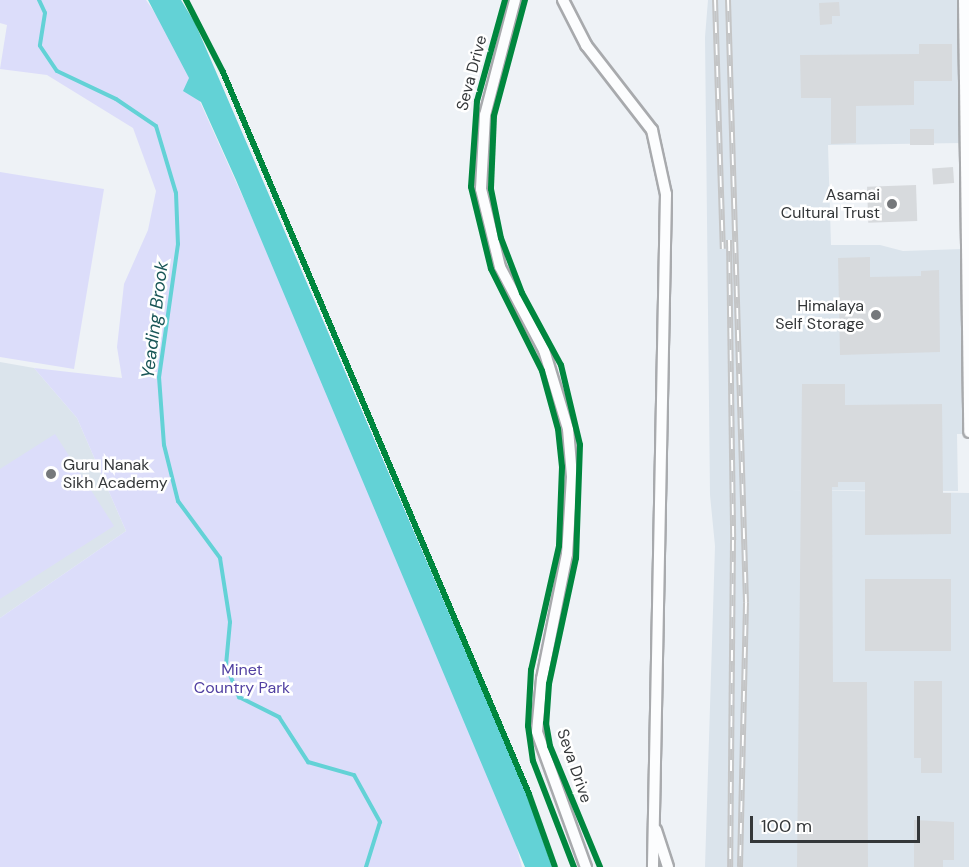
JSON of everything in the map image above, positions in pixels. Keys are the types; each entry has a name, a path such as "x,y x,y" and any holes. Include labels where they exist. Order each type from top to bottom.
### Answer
{"street":[{"name":"Seva Drive","path":"515,0 485,115 481,189 500,267 544,350 568,429 572,477 567,554 542,679 537,732 586,867"},
{"path":"563,0 586,45 652,130 666,194 653,867"},
{"path":"964,0 969,432"},
{"path":"654,826 668,867"}],"shaded area":[{"path":"708,0 960,0 962,143 828,145 831,245 880,245 903,251 963,249 967,434 957,434 958,491 790,490 969,493 969,867 705,867 715,546 710,495 705,37"},
{"name":"Guru Nanak Sikh Academy","path":"0,362 34,368 77,418 126,531 0,618"}],"green space":[{"name":"Minet Country Park","path":"0,0 146,0 169,33 291,304 511,825 522,867 0,867 0,618 126,531 77,418 34,368 122,378 117,347 124,284 148,230 156,191 133,128 47,75 0,69 7,25 0,23"},
{"path":"0,172 104,189 74,369 0,357"},
{"path":"55,434 114,526 0,599 0,469"}],"water":[{"path":"148,0 181,0 195,23 526,792 552,867 525,867 236,180 201,102 183,91 189,78"}],"building":[{"path":"839,2 840,16 832,16 832,24 820,25 819,3"},
{"path":"919,44 952,44 952,81 914,81 914,105 856,106 856,143 831,144 831,98 801,98 800,55 919,54"},
{"path":"910,129 934,129 934,145 910,145"},
{"path":"953,167 954,183 933,184 932,168"},
{"name":"Asamai Cultural Trust","path":"916,185 917,221 868,223 867,187"},
{"name":"Himalaya Self Storage","path":"870,257 870,277 921,276 921,271 939,270 940,352 840,355 838,258"},
{"path":"802,384 845,384 845,405 942,404 943,493 951,493 951,534 865,535 865,482 838,482 838,487 832,487 833,682 867,682 868,867 797,867"},
{"path":"865,579 951,579 951,651 865,651"},
{"path":"914,681 942,681 942,773 921,773 921,758 914,758"},
{"path":"914,820 954,822 954,860 943,860 943,867 914,867"}],"waterway":[{"name":"Yeading Brook","path":"39,0 45,13 40,46 57,71 116,99 156,126 176,193 178,244 159,377 164,445 178,501 220,558 230,622 226,665 239,697 279,717 308,762 354,775 380,822 366,867"}],"railway":[{"path":"715,0 723,249"},
{"path":"728,0 746,603 740,867"},
{"path":"729,240 733,540 730,867"}],"cycle path":[{"path":"186,0 223,72 529,794 555,867"},
{"path":"505,0 477,101 471,187 491,269 542,371 558,429 562,467 559,546 531,670 528,726 533,761 574,867"},
{"path":"525,0 494,116 491,189 501,238 522,293 561,365 580,445 576,558 549,684 546,723 550,746 600,867"}],"place":[{"name":"Asamai Cultural Trust","path":"892,204"},
{"name":"Himalaya Self Storage","path":"876,315"},
{"name":"Guru Nanak Sikh Academy","path":"51,474"}]}
